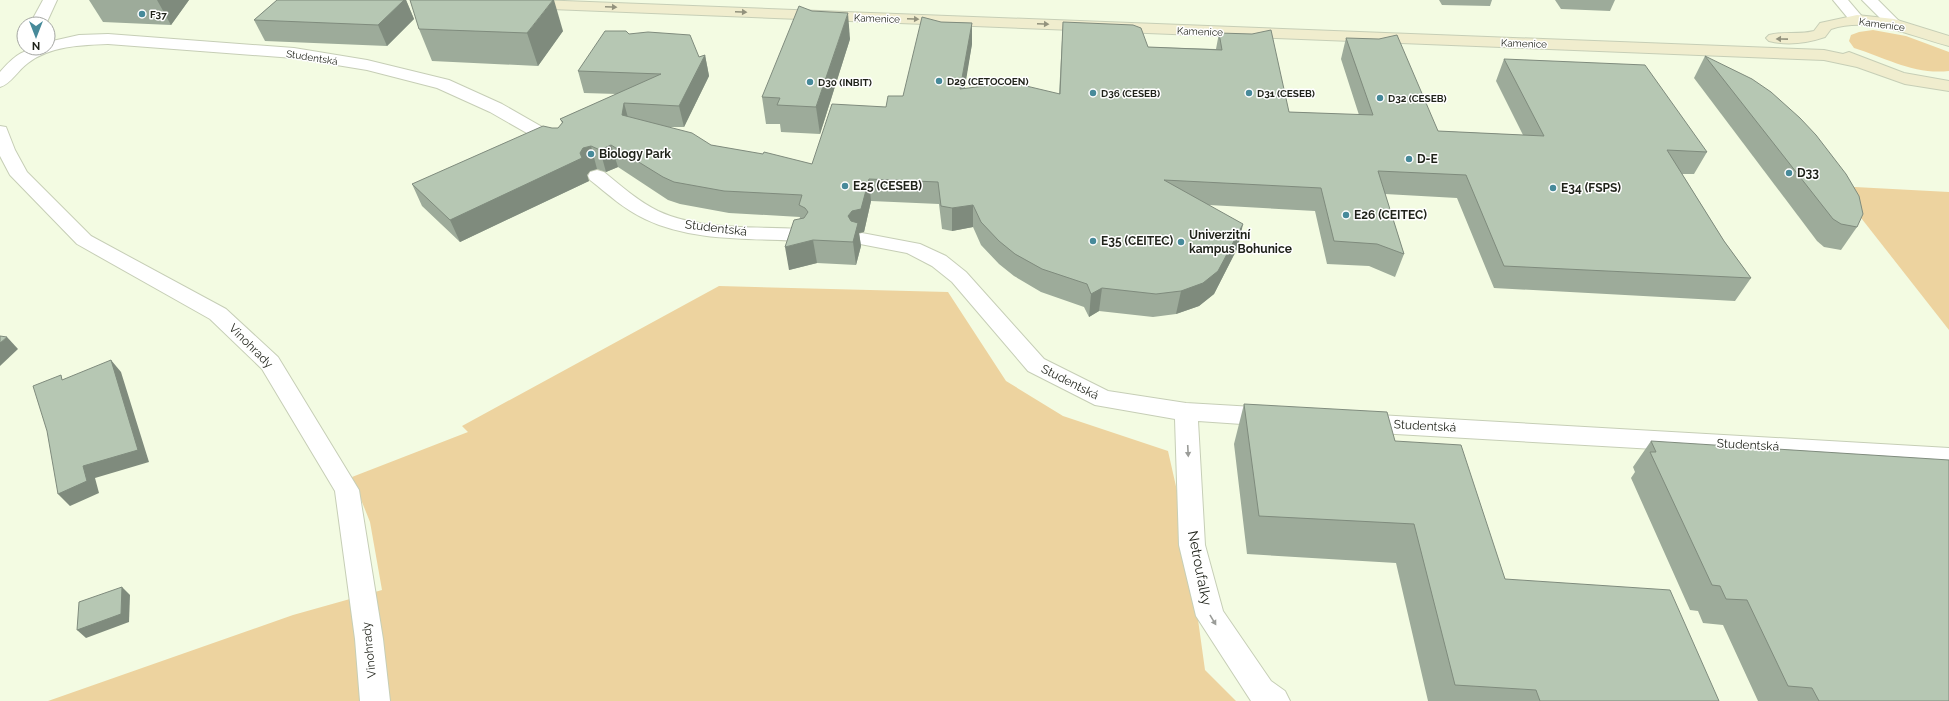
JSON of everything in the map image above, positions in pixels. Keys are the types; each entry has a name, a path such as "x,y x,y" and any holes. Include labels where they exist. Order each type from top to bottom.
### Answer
{"street":[{"path":"42,16 50,0"},
{"name":"Kamenice","path":"778,0 1746,37"},
{"path":"1840,0 1857,20"},
{"path":"1869,0 1894,24"},
{"name":"Kamenice","path":"508,3 540,2 1824,55 1839,57 1861,63 1910,81 1948,87"},
{"name":"Kamenice","path":"1762,38 1803,39 1820,34 1825,26 1857,20 1894,24 1948,41"},
{"name":"Kamenice","path":"1820,34 1842,53 1861,63"},
{"name":"Studentská","path":"56,45 79,40 108,39 294,53 367,65 443,84 496,108 559,144"},
{"path":"0,82 13,66 29,56"},
{"name":"Vinohrady","path":"0,131 6,150 19,175 84,240 218,314 270,363 347,490 369,638 375,701"},
{"name":"Studentská","path":"598,176 624,199 653,216 689,227 800,235"},
{"name":"Studentská","path":"862,239 913,248 939,261 959,277 1036,365 1103,399 1186,412 1292,419"},
{"name":"Netroufalky","path":"1186,412 1192,545 1210,616 1261,691 1275,701"},
{"name":"Studentská","path":"1337,421 1949,457"}],"shaded area":[{"path":"1873,30 1906,36 1949,52 1949,71 1936,72 1901,65 1854,48 1849,41 1851,35"},
{"path":"1836,186 1949,192 1949,330"},
{"path":"719,286 948,292 1006,381 1063,416 1168,451 1185,526 1205,670 1236,701 48,701 293,615 382,590 370,522 352,477 468,432 462,426"}],"building":[{"path":"277,0 404,0 378,25 254,20"},
{"path":"410,0 553,0 527,33 419,29"},
{"path":"799,6 812,11 848,13 816,107 777,105 780,98 762,97"},
{"path":"922,17 941,22 972,23 960,89 1001,84 1022,85 1060,94 1063,22 1133,25 1141,28 1148,47 1222,50 1219,33 1252,34 1271,30 1289,112 1373,115 1346,38 1379,39 1397,35 1438,131 1544,136 1504,59 1645,65 1707,152 1667,150 1724,241 1751,278 1504,266 1466,175 1378,171 1404,254 1377,244 1334,241 1321,188 1164,180 1243,224 1218,271 1203,283 1181,291 1156,294 1102,288 1091,294 1087,284 1042,269 1015,254 999,241 981,222 973,205 952,208 941,206 938,182 869,179 861,209 852,211 848,216 851,221 858,223 853,242 813,240 785,247 794,220 804,218 808,212 805,208 799,205 802,195 724,191 674,182 663,177 611,145 600,150 591,146 583,148 580,153 582,158 450,220 412,184 543,126 558,128 563,122 560,119 661,74 578,71 605,31 626,31 629,34 648,32 690,35 699,57 705,55 679,106 624,103 622,115 692,133 711,145 763,154 764,152 812,164 832,104 886,107 888,96 903,96"},
{"path":"1705,56 1752,79 1771,92 1800,118 1816,135 1846,174 1859,196 1863,214 1857,227 1841,224 1833,219"},
{"path":"0,336 7,337 0,343"},
{"path":"111,360 138,450 83,466 87,481 58,494 47,431 33,386 61,375 62,380"},
{"path":"1244,404 1387,412 1395,441 1461,445 1505,579 1670,590 1719,701 1540,701 1536,690 1455,685 1414,524 1259,516"},
{"path":"1651,441 1949,460 1949,701 1819,701 1812,688 1788,686 1747,600 1726,599 1720,586 1712,585 1650,452 1656,452"},
{"path":"122,587 121,614 77,630 79,602"}],"place":[{"name":"F37","path":"142,14"},
{"name":"D29 (CETOCOEN)","path":"939,81"},
{"name":"D30 (INBIT)","path":"810,82"},
{"name":"D36 (CESEB)","path":"1093,93"},
{"name":"D31 (CESEB)","path":"1249,93"},
{"name":"D32 (CESEB)","path":"1380,98"},
{"name":"Biology Park","path":"591,154"},
{"name":"D-E","path":"1409,159"},
{"name":"D33","path":"1789,173"},
{"name":"E25 (CESEB)","path":"845,186"},
{"name":"E34 (FSPS)","path":"1553,188"},
{"name":"E26 (CEITEC)","path":"1346,215"},
{"name":"E35 (CEITEC)","path":"1093,241"},
{"name":"Univerzitní kampus Bohunice","path":"1181,242"}]}
